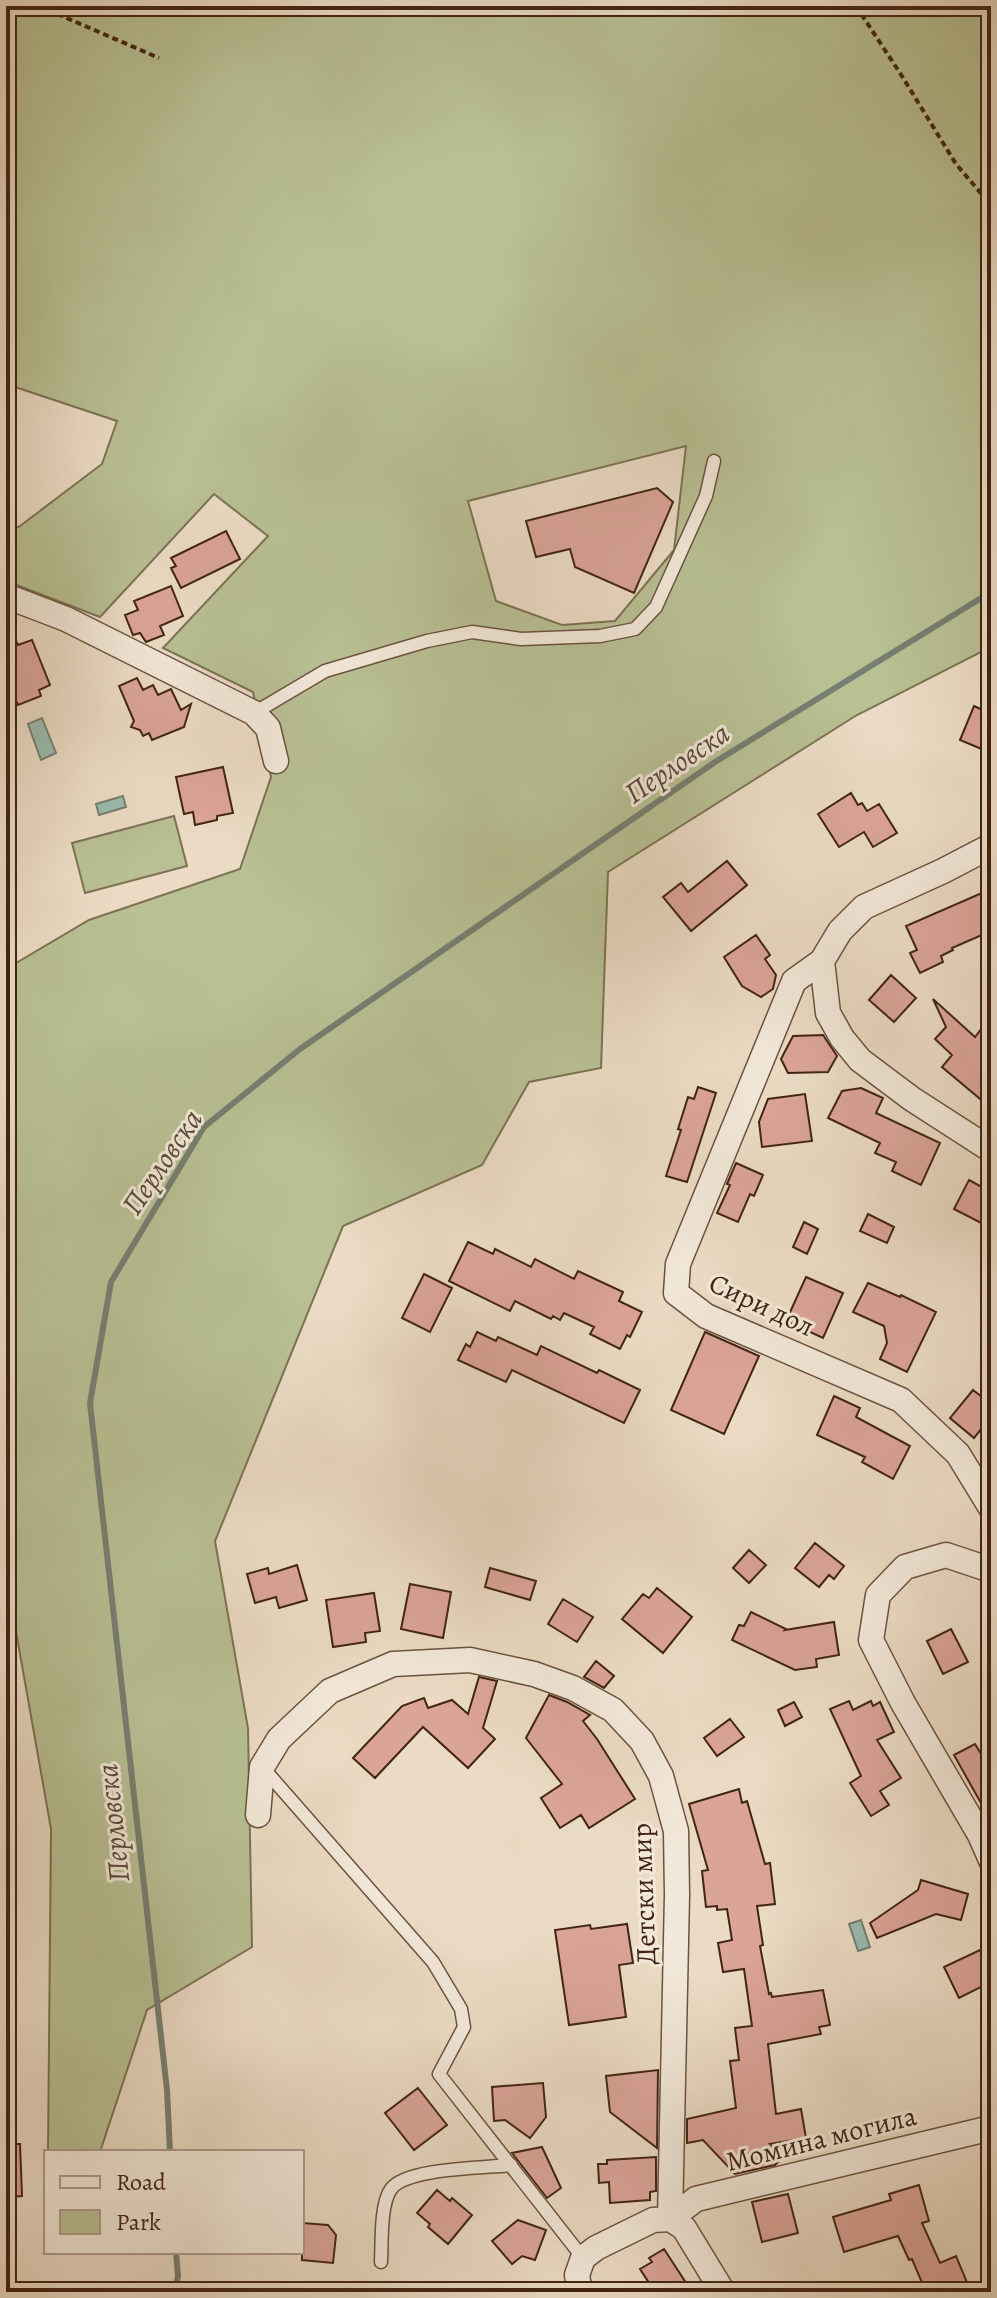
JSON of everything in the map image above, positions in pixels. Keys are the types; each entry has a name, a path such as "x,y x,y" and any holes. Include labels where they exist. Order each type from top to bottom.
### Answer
{"street":[{"path":"6,596 66,619 254,713 268,728 276,761"},
{"path":"991,846 864,907 840,931 822,961 828,1013 842,1038 860,1060 912,1099 991,1150"},
{"name":"Сири дол","path":"822,961 794,981 678,1264 676,1293 706,1316 901,1400 958,1454 991,1508"},
{"path":"991,1570 946,1555 905,1567 878,1595 871,1640 991,1860"},
{"name":"Детски мир","path":"258,1815 262,1767 279,1739 330,1691 393,1664 470,1660 534,1674 573,1688 613,1710 642,1741 661,1776 676,1831 670,2219"},
{"name":"Момина могила","path":"670,2219 696,2199 991,2128"},
{"path":"580,2292 577,2275 583,2258 596,2248 653,2220 670,2219 684,2228 723,2292"}],"lane":[{"path":"254,713 325,671 427,641 472,632 521,639 600,636 635,629 656,607 706,496 714,461"},
{"path":"262,1767 433,1962 461,2009 464,2027 439,2074 583,2258"},
{"path":"381,2262 385,2206 391,2189 404,2178 424,2173 511,2165"}],"path":[{"path":"39,6 159,58"},
{"path":"856,6 956,164 991,205"}],"green space":[{"path":"6,6 976,6 991,28 991,647 857,715 608,872 601,1068 529,1082 482,1165 343,1226 215,1541 248,1728 252,1947 147,2010 101,2150 48,2150 51,1829 6,1575 6,969 89,920 240,869 271,777 253,692 163,648 268,536 214,494 100,617 6,581 6,533 20,526 102,464 117,421 6,384","holes":["686,446 674,550 615,621 562,625 496,601 468,501"]},
{"path":"174,816 187,866 85,893 72,843"}],"water":[{"path":"42,718 56,753 41,760 28,724"},
{"path":"123,796 126,807 99,815 96,804"},
{"path":"861,1920 870,1947 858,1951 849,1924"}],"building":[{"path":"657,488 673,502 634,593 575,567 570,549 536,557 526,521"},
{"path":"226,531 240,559 181,588 171,568 176,566 171,558"},
{"path":"171,586 183,616 160,626 164,635 146,642 140,633 133,635 125,615 138,610 134,601"},
{"path":"6,619 18,645 32,640 50,685 39,690 41,696 18,705 6,678"},
{"path":"137,678 143,690 153,685 158,695 171,689 181,710 191,704 184,727 152,740 149,733 143,736 140,730 131,727 134,721 119,686"},
{"path":"974,706 991,714 991,753 960,740"},
{"path":"223,767 233,813 195,825 193,812 184,814 176,777"},
{"path":"851,793 858,805 862,803 867,811 879,804 897,833 873,847 864,832 839,847 818,814"},
{"path":"727,861 747,885 691,931 663,897 681,883 688,892"},
{"path":"991,889 991,931 952,948 941,956 943,962 920,973 910,953 917,950 906,926"},
{"path":"756,935 770,955 765,959 776,975 773,989 761,997 742,986 724,957"},
{"path":"891,975 916,998 894,1022 869,1000"},
{"path":"933,999 975,1037 982,1028 991,1036 991,1108 942,1067 952,1055 935,1039 946,1027"},
{"path":"823,1035 837,1056 828,1072 788,1073 781,1059 793,1036"},
{"path":"698,1087 716,1093 687,1182 666,1176 688,1097 694,1099"},
{"path":"861,1088 883,1098 876,1113 940,1143 921,1185 892,1171 896,1162 875,1153 880,1143 828,1118 842,1091"},
{"path":"805,1094 812,1141 762,1147 759,1122 768,1099"},
{"path":"736,1163 763,1175 754,1196 750,1194 738,1222 717,1213"},
{"path":"969,1180 991,1192 991,1228 954,1209"},
{"path":"868,1214 894,1227 887,1243 860,1231"},
{"path":"804,1222 818,1229 807,1254 793,1247"},
{"path":"468,1242 493,1254 495,1249 531,1267 535,1259 574,1279 578,1271 623,1292 619,1301 642,1312 630,1337 627,1335 620,1349 590,1334 594,1327 564,1313 560,1320 553,1316 551,1319 515,1301 510,1311 449,1281"},
{"path":"424,1274 452,1288 430,1332 402,1318"},
{"path":"806,1277 843,1293 823,1338 786,1321"},
{"path":"868,1283 936,1312 907,1372 880,1359 887,1343 884,1326 853,1312"},
{"path":"477,1332 496,1341 498,1337 537,1355 541,1346 640,1390 624,1423 512,1370 506,1382 458,1360 466,1344 470,1347"},
{"path":"705,1332 759,1356 724,1434 671,1410"},
{"path":"973,1390 991,1404 991,1417 974,1438 950,1418"},
{"path":"834,1396 860,1408 856,1417 910,1446 893,1479 862,1462 865,1457 817,1435"},
{"path":"815,1543 844,1566 834,1579 829,1575 819,1587 795,1568"},
{"path":"749,1550 766,1565 749,1583 733,1568"},
{"path":"297,1565 307,1600 279,1608 276,1597 255,1603 247,1574 268,1568 269,1574"},
{"path":"490,1568 536,1581 530,1600 485,1587"},
{"path":"410,1584 451,1592 443,1638 401,1629"},
{"path":"657,1588 692,1617 663,1653 622,1619 643,1594 649,1598"},
{"path":"374,1593 380,1631 365,1633 366,1642 333,1647 326,1600"},
{"path":"563,1599 593,1617 577,1642 548,1624"},
{"path":"751,1612 785,1630 834,1622 839,1655 816,1659 817,1667 795,1670 732,1640 739,1625 744,1626"},
{"path":"951,1629 968,1662 943,1674 927,1641"},
{"path":"596,1661 614,1676 604,1688 584,1677"},
{"path":"479,1677 497,1681 483,1728 495,1739 468,1768 423,1727 375,1778 353,1758 402,1706 424,1698 428,1708 452,1700 468,1714"},
{"path":"549,1695 590,1715 583,1721 635,1799 589,1828 581,1815 560,1828 541,1798 562,1784 526,1738"},
{"path":"849,1701 853,1710 871,1701 873,1706 880,1702 894,1732 877,1740 901,1778 880,1791 889,1805 871,1816 850,1783 861,1776 830,1709"},
{"path":"794,1702 802,1717 785,1726 778,1710"},
{"path":"730,1719 744,1737 717,1756 704,1738"},
{"path":"975,1744 983,1757 991,1753 991,1821 954,1755"},
{"path":"739,1789 742,1803 747,1801 765,1864 770,1863 775,1904 757,1906 763,1945 760,1946 769,1994 772,1997 823,1990 830,2025 819,2027 821,2034 768,2044 776,2114 801,2109 806,2138 770,2144 783,2157 775,2165 735,2174 703,2140 687,2143 687,2119 736,2108 730,2061 739,2060 735,2028 752,2026 744,1969 723,1972 718,1943 732,1940 727,1909 706,1907 702,1871 708,1870 689,1804"},
{"path":"921,1880 968,1894 961,1920 936,1914 877,1938 870,1923 918,1890"},
{"path":"627,1924 633,1963 619,1965 626,2017 569,2025 555,1930"},
{"path":"980,1950 991,1972 991,1982 959,1998 944,1967"},
{"path":"658,2070 657,2148 610,2112 606,2076"},
{"path":"543,2083 546,2117 530,2138 505,2120 494,2121 492,2087"},
{"path":"418,2088 447,2125 414,2150 385,2113"},
{"path":"6,2144 20,2144 22,2196 6,2197"},
{"path":"542,2147 561,2188 547,2198 512,2153"},
{"path":"656,2157 656,2191 650,2192 650,2200 610,2203 609,2182 599,2183 598,2164 607,2164 607,2160"},
{"path":"919,2185 929,2221 922,2223 940,2263 956,2256 971,2292 926,2292 898,2236 844,2252 833,2217 891,2200 889,2194"},
{"path":"437,2190 472,2215 448,2244 417,2213"},
{"path":"788,2194 798,2233 762,2242 752,2202"},
{"path":"518,2220 546,2230 535,2260 522,2256 512,2264 492,2241"},
{"path":"304,2223 328,2225 336,2235 333,2263 302,2260"},
{"path":"664,2249 692,2292 655,2292 640,2269 652,2262 649,2258"}],"waterway":[{"name":"Перловска","path":"170,2150 167,2090 90,1403 111,1282 204,1127 300,1049 715,762 991,592"},
{"name":"Перловска","path":"175,2292 178,2276 176,2254"}]}
